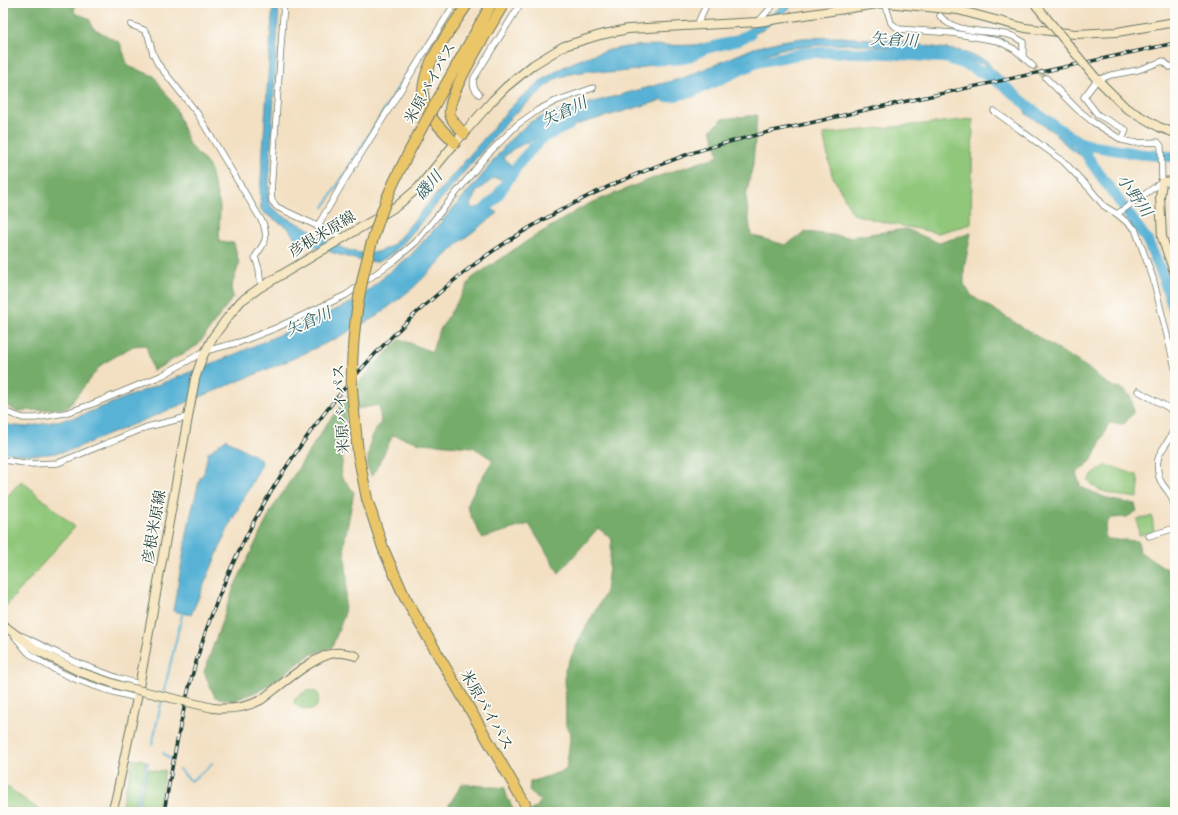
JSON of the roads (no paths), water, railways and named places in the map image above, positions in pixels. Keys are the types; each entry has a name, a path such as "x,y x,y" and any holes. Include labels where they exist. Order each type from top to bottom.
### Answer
{"highway":[{"path":"455,143 434,121 425,105 423,84 425,74 431,61 468,3"},
{"name":"米原バイパス","path":"492,3 406,157 387,198 373,238 363,274 356,312 352,374 358,453 367,499 382,548 405,598 525,804"},
{"path":"464,134 452,118 450,103 459,83 504,3"}],"main road":[{"name":"彦根米原線","path":"112,812 137,698 195,379 203,354 213,337 242,301 261,287 397,206 419,187 493,100 506,87 533,65 564,46 600,34 628,29 758,22 885,3 958,10 1025,28 1075,34 1118,32 1175,22"},
{"path":"1035,3 1095,78 1126,108 1159,127 1175,133"},
{"path":"1175,181 1162,182 1160,197 1162,237 1175,275"},
{"path":"3,625 38,651 80,672 121,686 213,708 239,708 251,705 261,700 323,656 335,653 346,653 356,656"}],"street":[{"path":"284,3 271,192 272,201 277,207 341,240"},
{"path":"317,227 455,3"},
{"path":"479,94 473,83 474,78 521,3"},
{"path":"697,25 707,3"},
{"path":"758,22 775,3"},
{"path":"885,3 891,23 899,29 946,32 998,41 1005,44 1033,66"},
{"path":"940,16 944,21 953,26 1010,35 1022,42 1023,57"},
{"path":"131,25 144,30 148,35 153,54 158,64 197,113 263,223 266,233 265,240 255,257 259,269 261,287"},
{"path":"1122,140 1126,130 1098,115 1084,97 1095,78 1138,70 1163,61 1170,67 1175,65"},
{"path":"1046,78 1077,109 1093,122 1122,140 1135,143 1158,142 1161,146 1162,182 1117,214"},
{"path":"3,411 23,418 36,418 65,413 90,405 163,375 203,354 276,328 346,294 395,260 416,242 488,155 517,125 538,110 556,101 593,88"},
{"path":"994,111 1063,162 1090,189 1104,206 1117,214 1135,229 1146,255 1153,278 1175,368"},
{"path":"1138,391 1169,408 1175,413 1172,433 1158,456 1157,461 1163,487 1172,498 1175,507"},
{"path":"3,460 32,464 58,462 147,427 189,413"},
{"path":"1149,536 1175,528"},
{"path":"11,631 78,663 139,684"},
{"path":"11,631 30,654 53,668 84,682 137,698"}],"water":[{"path":"273,3 279,3 268,200 272,208 279,213 308,228 333,244 354,252 370,253 378,252 393,245 510,108 536,85 562,68 592,55 626,47 693,45 726,39 757,24 785,3 796,3 763,30 715,49 660,61 636,70 609,73 596,70 570,74 555,79 511,117 400,247 384,259 377,262 358,260 297,241 288,228 263,212 261,209 260,193"},
{"path":"840,37 887,40 961,51 987,61 991,67 1029,103 1034,112 1058,129 1074,147 1091,156 1091,161 1071,150 1055,133 1026,114 1024,107 1016,101 1013,94 986,72 983,64 959,57 922,51 908,51 854,44 819,45 781,49 749,60 698,88 663,100 544,134 513,149 503,158 512,166 515,178 509,183 502,179 494,178 477,191 470,205 473,209 486,207 498,213 462,240 414,287 377,316 337,338 290,360 71,450 37,455 3,452 3,421 8,425 26,427 77,417 238,353 357,301 389,272 409,257 480,178 509,141 530,122 549,114 683,78 754,48 781,41 802,38"},
{"path":"226,439 260,459 262,464 230,524 191,615 173,611 190,518 200,478 204,473 208,453"}],"waterway":[{"path":"324,207 450,3"},
{"name":"磯川","path":"653,60 690,57 704,49 736,41 750,34"},
{"name":"矢倉川","path":"666,97 692,92 758,62 805,53 882,53 947,58 967,65 992,78 1008,89 1039,115 1079,142 1092,146 1140,154 1175,157"},
{"name":"矢倉川","path":"477,217 496,198 520,162 542,138 569,125"},
{"name":"小野川","path":"1079,142 1091,162 1147,240 1161,271 1175,314"},
{"path":"163,695 183,611"},
{"path":"152,745 162,699"},
{"path":"163,753 171,760"},
{"path":"135,812 148,762"},
{"path":"179,769 191,781 212,763"}],"tunnel":[{"path":"1033,66 1046,78"},
{"path":"525,804 529,812"}],"railway":[{"path":"164,812 184,709 200,649 236,556 259,512 313,429 344,389 377,352 441,291 493,251 539,222 586,197 635,175 697,151 751,136 861,111 1175,43"}]}
